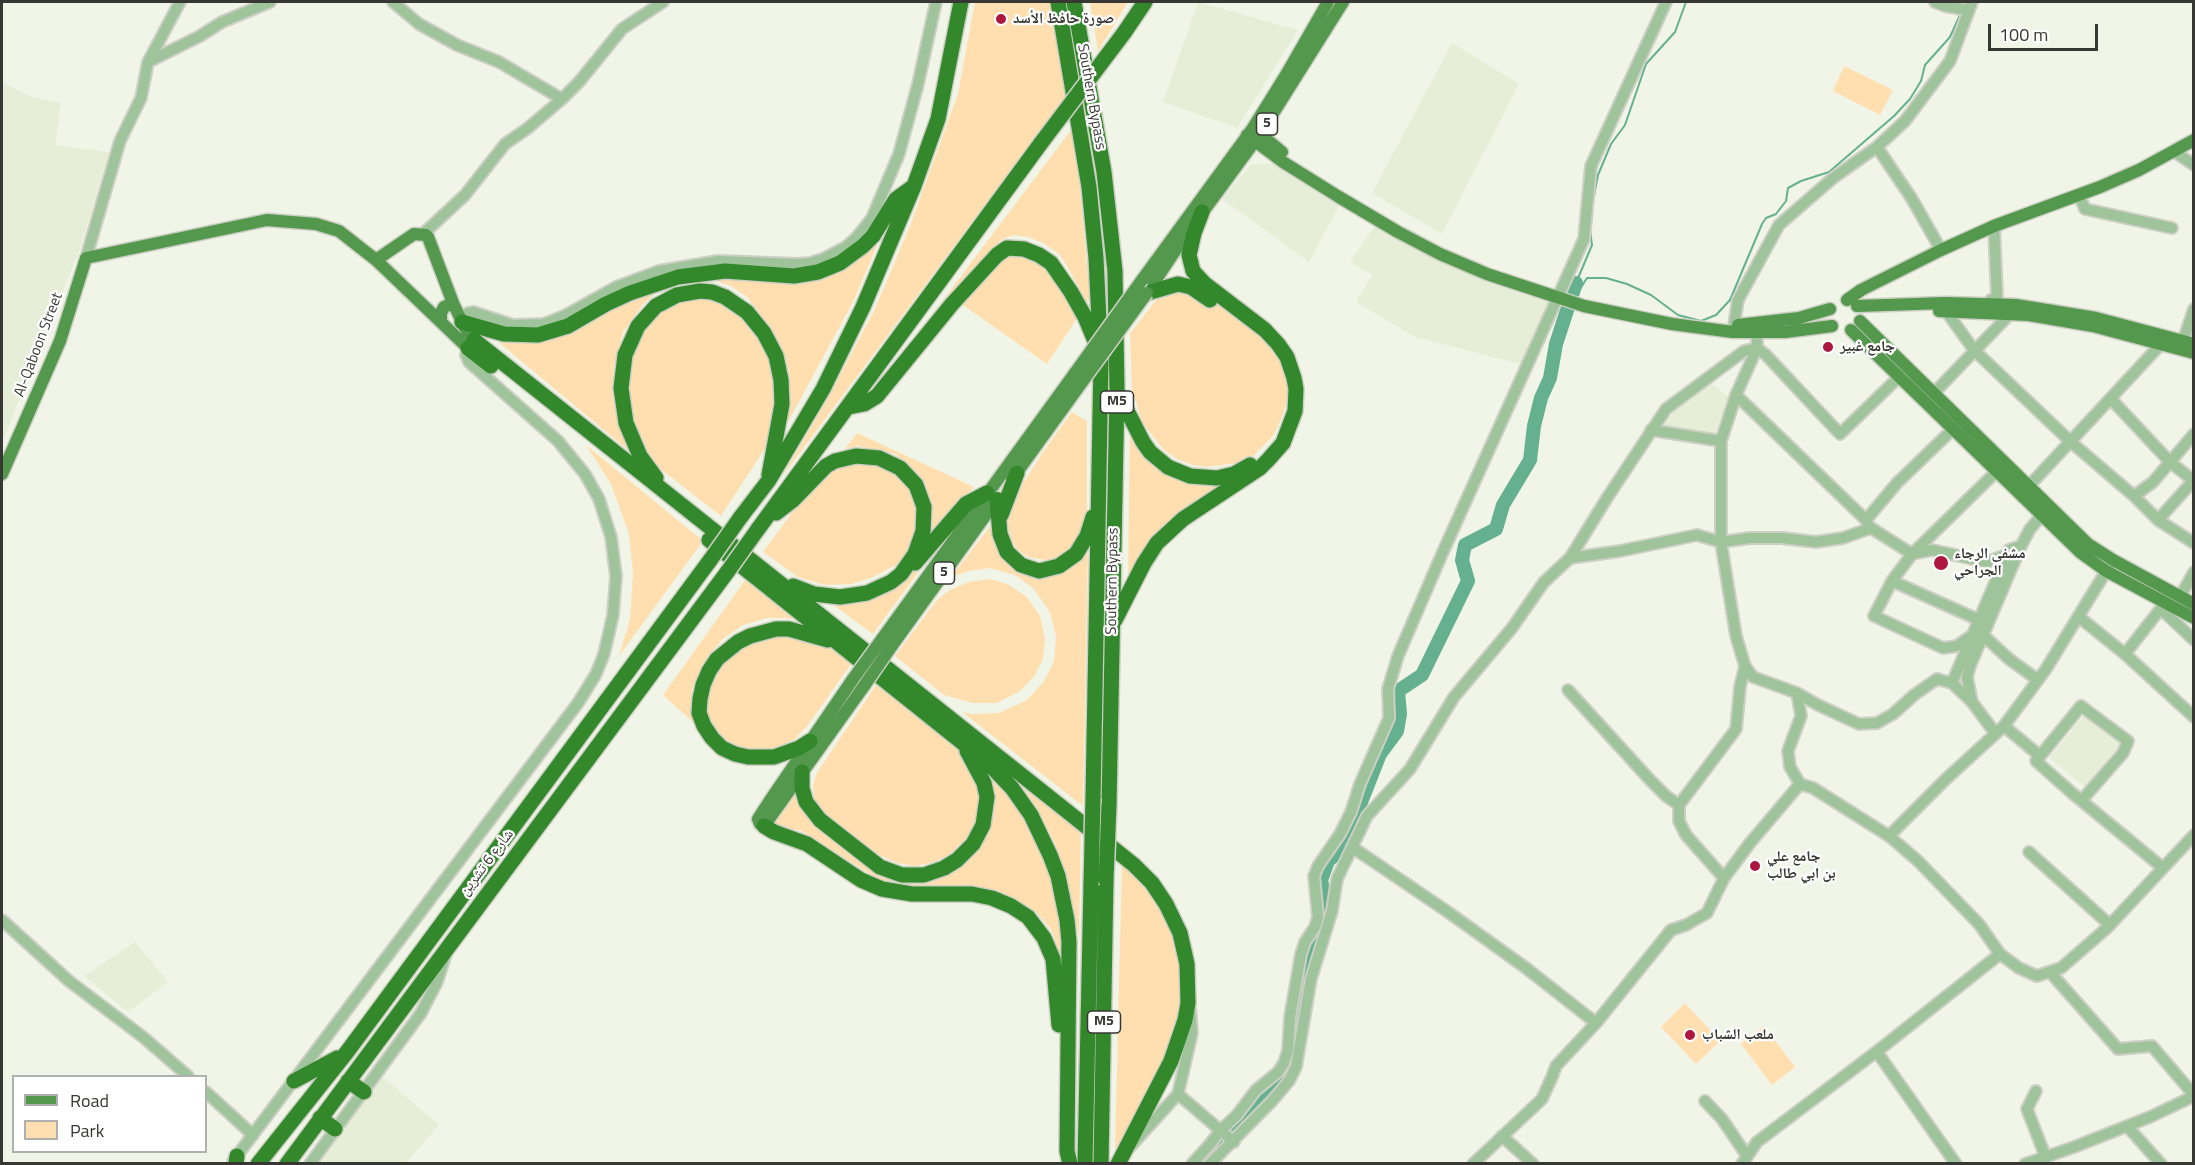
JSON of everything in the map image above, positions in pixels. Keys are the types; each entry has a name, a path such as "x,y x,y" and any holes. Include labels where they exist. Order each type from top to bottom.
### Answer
{"highway":[{"name":"شارع 6 تشرين","path":"258,1164 347,1052 769,480 823,389 858,317 914,186 938,119 961,2"},
{"name":"Southern Bypass","path":"1059,2 1089,187 1096,258 1101,362 1085,1164"},
{"name":"Southern Bypass","path":"1074,2 1104,172 1114,271 1117,391 1101,1164"},
{"name":"شارع 6 تشرين","path":"287,1163 728,571 1145,2"},
{"path":"462,322 504,334 538,335 568,326 630,292 678,277 725,271 794,276 818,272 840,263 863,246 873,236 896,199 914,186"},
{"path":"1112,625 1144,562 1165,535 1192,512 1258,465 1283,443 1292,422 1296,400 1294,378 1287,357 1265,330 1205,284 1193,271 1189,255 1202,212"},
{"path":"849,407 864,404 877,396 967,287 1000,252 1011,247 1039,255 1055,268 1093,332 1101,362"},
{"path":"1117,391 1150,452 1158,460 1179,472 1202,478 1217,478 1258,465 1271,448 1285,421 1287,390 1284,374 1277,357 1260,336 1191,287 1171,284 1144,286"},
{"path":"680,505 649,469 636,448 626,423 621,388 625,355 638,326 656,306 676,295 700,291 712,292 724,297 752,317 771,345 779,368 782,392 769,480"},
{"path":"471,344 774,578 1068,812 1143,874 1163,899 1180,933 1187,964 1188,1003 1181,1036 1171,1061 1121,1158"},
{"path":"471,344 594,447 989,764 1022,801 1041,835 1058,876 1067,920 1069,942 1067,1151 1070,1164"},
{"path":"761,524 787,505 817,473 835,461 868,456 891,462 909,476 921,496 924,507 925,519 920,542 901,574"},
{"path":"999,523 1006,497 1017,473"},
{"path":"774,578 814,594 840,597 867,593 880,588 920,559 966,504 992,496 1003,544 1013,559 1029,569 1048,570 1068,561 1082,546 1099,504"},
{"path":"810,741 787,753 761,758 735,754 722,748 712,738 702,719 699,699 702,685 709,671 727,650 762,631 789,629 836,642"},
{"path":"802,772 804,795 808,806 820,820 880,867 902,875 924,875 944,868 957,860 973,844 983,825 987,797 984,783 963,743"},
{"path":"764,826 807,844 861,880 882,889 912,894 972,894 992,898 1028,917 1044,938 1053,959 1060,1039 1067,1072"},
{"path":"294,1082 347,1052"},
{"path":"348,1081 364,1092"},
{"path":"320,1118 336,1130"}],"main road":[{"name":"5","path":"1291,77 1328,2"},
{"name":"5","path":"1179,236 1202,212 1343,2"},
{"path":"1254,135 1282,162 1440,254 1586,303 1672,324 1756,332 1785,332 1832,326"},
{"name":"5","path":"859,682 1254,135"},
{"path":"2193,140 2139,170 1995,226 1861,290 1855,314 1838,331 1828,318 1830,309 1840,300 1855,314 2109,565 2163,606 2193,618"},
{"path":"87,258 267,220 316,224 339,231 376,260 441,322 471,344"},
{"path":"376,260 414,234 423,234 428,237 471,344"},
{"name":"Al-Qaboon Street","path":"2,474 60,341 87,258"},
{"path":"441,322 444,307 453,303"},
{"path":"1855,314 1945,303 1990,308 2093,326 2161,344 2182,343"},
{"path":"1855,314 2045,308 2087,316 2182,343 2193,353"},
{"path":"1733,329 1799,318 1830,309"},
{"path":"1855,314 1899,377 2081,554 2193,604"},
{"name":"5","path":"992,496 1017,473 1080,375"},
{"path":"859,682 802,772 764,826 759,823 758,819 810,741 859,682"}],"street":[{"path":"87,258 120,141 141,98 148,62 180,2"},
{"path":"148,62 200,36 222,22 270,2"},
{"path":"393,2 419,24 457,45 499,62 562,99"},
{"path":"423,234 465,195 505,144 528,128 579,82 622,30 663,2"},
{"path":"462,322 468,313 473,312 513,325 544,324 564,316 616,287 659,271 718,261 810,263 835,254 846,247 872,218 899,154 918,84 936,2"},
{"path":"1192,1164 1220,1131 1238,1115 1256,1090 1278,1072 1284,1063 1288,1050 1290,1017 1301,954 1318,917 1318,903 1313,886 1314,876 1351,812 1360,784 1389,718 1388,689 1398,656 1584,239 1591,166 1666,2"},
{"path":"1733,329 1738,300 1779,225 1833,178 1877,147 1905,121 1950,60 1970,6 1945,6 1935,2"},
{"path":"1877,147 1912,199 1941,250"},
{"path":"2175,152 2193,165"},
{"path":"2079,195 2085,210 2172,228"},
{"path":"1990,308 1991,300 1997,297 1995,226"},
{"path":"2182,343 2193,309"},
{"path":"1946,311 1974,350 2071,442 2134,496 2158,520 2193,543"},
{"path":"1934,393 2011,313"},
{"path":"1756,332 1757,348 1736,395 1721,441 1722,542 1736,636 1745,666 1753,677 1797,693 1859,724 1877,723 1893,714 1914,695 1938,679 1952,683 2000,730 2040,756"},
{"path":"235,1161 584,693 600,664 610,634 615,596 614,556 599,499 581,468 558,441 469,362 466,355 471,344"},
{"path":"2029,486 2161,344"},
{"path":"1757,348 1840,434 1899,377"},
{"path":"1210,1164 1272,1101 1289,1081 1296,1067 1311,979 1332,911 1337,879 1367,816 1410,769 1454,697 1512,628 1544,582 1570,558 1666,409 1744,351 1757,348"},
{"path":"1736,395 1868,524 1912,554 1932,550 1987,562 2006,555"},
{"path":"2111,399 2170,462 2193,481 2158,520"},
{"path":"1570,558 1620,551 1697,535 1722,542 1750,538 1782,538 1816,542 1843,538 1868,524 1898,483 1953,429"},
{"path":"1652,430 1721,441"},
{"path":"2134,496 2153,482 2193,434"},
{"path":"1996,472 1912,554 1874,616 1943,648 1957,646 1971,636 1983,622 2030,529 2041,516"},
{"path":"1972,702 1967,677 1983,635 1983,622 2006,555 2009,550 2021,546"},
{"path":"1889,836 2000,730 2038,680 2109,565"},
{"path":"2180,597 2193,572"},
{"path":"1893,582 1983,622"},
{"path":"2125,654 2163,606 2193,640"},
{"path":"2079,617 2125,654 2193,717"},
{"path":"1983,635 2009,659 2038,680"},
{"path":"1952,683 1971,636"},
{"path":"1724,878 1686,836 1679,821 1679,805 1736,729 1740,687 1745,666"},
{"path":"1568,690 1651,781 1679,805"},
{"path":"1797,693 1801,716 1788,751 1790,767 1800,784 1813,788 1889,836 1918,861 1979,924 2000,954 2019,968 2037,976 2061,968 2110,925 2193,835"},
{"path":"2082,800 2123,753 2128,741 2081,706 2036,761 2082,800 2163,868"},
{"path":"1473,1164 1542,1099 1556,1065 1596,1023 1671,930 1686,925 1707,913 1724,878 1800,784"},
{"path":"1351,812 1367,816"},
{"path":"1352,847 1526,968 1596,1023"},
{"path":"2029,852 2110,925"},
{"path":"2,920 69,981 143,1037 186,1075"},
{"path":"310,1164 427,1003 437,982 447,949"},
{"path":"1705,1101 1722,1119 1745,1160 1757,1142 1877,1052 2000,954"},
{"path":"2025,1164 2041,1160 2127,1126 2193,1095 2152,1046 2118,1049 2050,972"},
{"path":"1121,1158 1178,1094 1192,1033 1192,1015 1188,1003"},
{"path":"1877,1052 1956,1164"},
{"path":"2036,1091 2027,1108 2041,1160"},
{"path":"207,1093 253,1135"},
{"path":"1178,1094 1234,1142"},
{"path":"2127,1126 2161,1164"},
{"path":"1502,1136 1533,1164"}],"shaded area":[{"path":"1198,2 1298,30 1237,128 1163,102"},
{"path":"1452,43 1519,84 1442,234 1372,193"},
{"path":"2,82 32,97 61,103 55,145 109,152 80,249 2,443"},
{"path":"1251,164 1274,164 1340,204 1309,262 1222,199"},
{"path":"1375,225 1550,300 1524,365 1415,337 1356,302 1372,275 1350,262"},
{"path":"1711,383 1730,398 1714,436 1661,429 1674,411"},
{"path":"2085,714 2122,743 2085,787 2049,758"},
{"path":"135,942 168,982 128,1012 84,976"},
{"path":"383,1077 439,1125 406,1163 317,1164"}],"green space":[{"path":"975,2 1053,2 1068,93 782,477 829,396 874,311 910,226 958,94"},
{"path":"1090,2 1128,2 1098,51"},
{"path":"1844,66 1893,90 1880,115 1833,91"},
{"path":"1074,126 1090,298 1087,303 1058,253 1028,237 1013,235 1001,240 907,348"},
{"path":"885,227 853,302 782,433 783,358 775,337 762,317 747,297 731,286 713,280 675,284 656,293 643,304 623,332 614,366 614,403 618,422 634,455 478,325 512,336 689,274 794,276"},
{"path":"1006,252 1040,256 1079,315 1047,364 960,303"},
{"path":"1166,288 1200,291 1270,342 1283,368 1287,383 1287,401 1273,436 1254,455 1238,463 1206,467 1177,459 1164,450 1143,424 1132,390 1130,333"},
{"path":"692,291 727,298 765,341 777,384 772,431 766,447 721,516 650,461 635,438 624,384 642,324"},
{"path":"1072,412 1087,421 1087,526 1077,544 1059,558 1045,560 1028,557 1017,549 1011,539 1008,526 1009,513 1017,493"},
{"path":"1130,417 1172,468 1241,472 1175,517 1128,582"},
{"path":"857,433 974,487 924,544 932,514 925,482 896,454 858,446 845,449"},
{"path":"586,445 703,541 619,656 630,619 633,574 629,534 611,484"},
{"path":"858,457 891,463 914,487 921,515 914,543 896,565 871,578 851,584 825,585 798,577 763,552 825,468"},
{"path":"998,516 1006,552 1046,570 1088,546 1083,806 962,712 999,713 1027,700 1044,681 1054,661 1056,636 1050,612 1033,588 1015,575 989,568 951,577"},
{"path":"947,533 873,634 821,596 863,596"},
{"path":"748,576 804,621 767,618 743,625 723,639 708,656 692,689 692,707 697,726 663,695"},
{"path":"991,579 1009,585 1027,597 1040,616 1045,638 1043,659 1035,675 1020,691 997,703 972,703 944,695 895,656 936,601 948,591 968,582"},
{"path":"770,630 819,638 851,664 809,724 795,739 771,750 750,751 734,747 718,736 708,722 704,707 715,664"},
{"path":"876,685 963,753 972,764 981,799 974,831 949,855 934,862 915,866 897,863 878,854 830,818 814,799 813,786 816,774"},
{"path":"984,766 1014,798 1042,847 1064,916 1062,960 1051,929 1037,913 1010,896 981,889 903,887 881,881 800,830 783,829 774,825 798,788 804,803 894,876 972,853"},
{"path":"1005,766 1081,825 1079,939 1067,877 1053,839 1024,788"},
{"path":"1122,859 1147,885 1165,912 1177,941 1183,977 1182,1001 1173,1041 1149,1092 1115,1152"},
{"path":"1685,1003 1720,1041 1696,1064 1661,1027"},
{"path":"1764,1026 1795,1067 1772,1085 1741,1044"}],"waterway":[{"path":"1592,206 1598,175 1611,144 1625,125 1646,64 1675,32 1686,2"},
{"path":"1574,291 1580,289 1587,278 1606,278 1627,284 1651,295 1678,315 1701,321 1716,315 1730,300 1762,224 1766,218 1776,214 1786,201 1788,188 1829,172 1894,116 1910,99 1921,81 1925,65 1950,37 1960,15"},
{"path":"1576,283 1592,245 1590,230"},
{"path":"1203,1164 1244,1118 1259,1096 1288,1069 1294,1046 1297,1005 1309,951 1320,934 1325,919 1325,901 1321,880 1328,861 1343,848 1380,754 1397,731 1400,714 1398,691 1422,675 1468,581 1462,560 1465,545 1496,529 1503,505 1530,460 1534,426 1541,398 1550,378 1556,344 1576,283"}],"place":[{"name":"صورة حافظ الأسد","path":"1001,19"},
{"name":"جامع غبير","path":"1828,347"},
{"name":"مشفى الرجاء الجراحي","path":"1941,563"},
{"name":"جامع علي بن ابي طالب","path":"1755,866"},
{"name":"ملعب الشباب","path":"1690,1035"}]}
